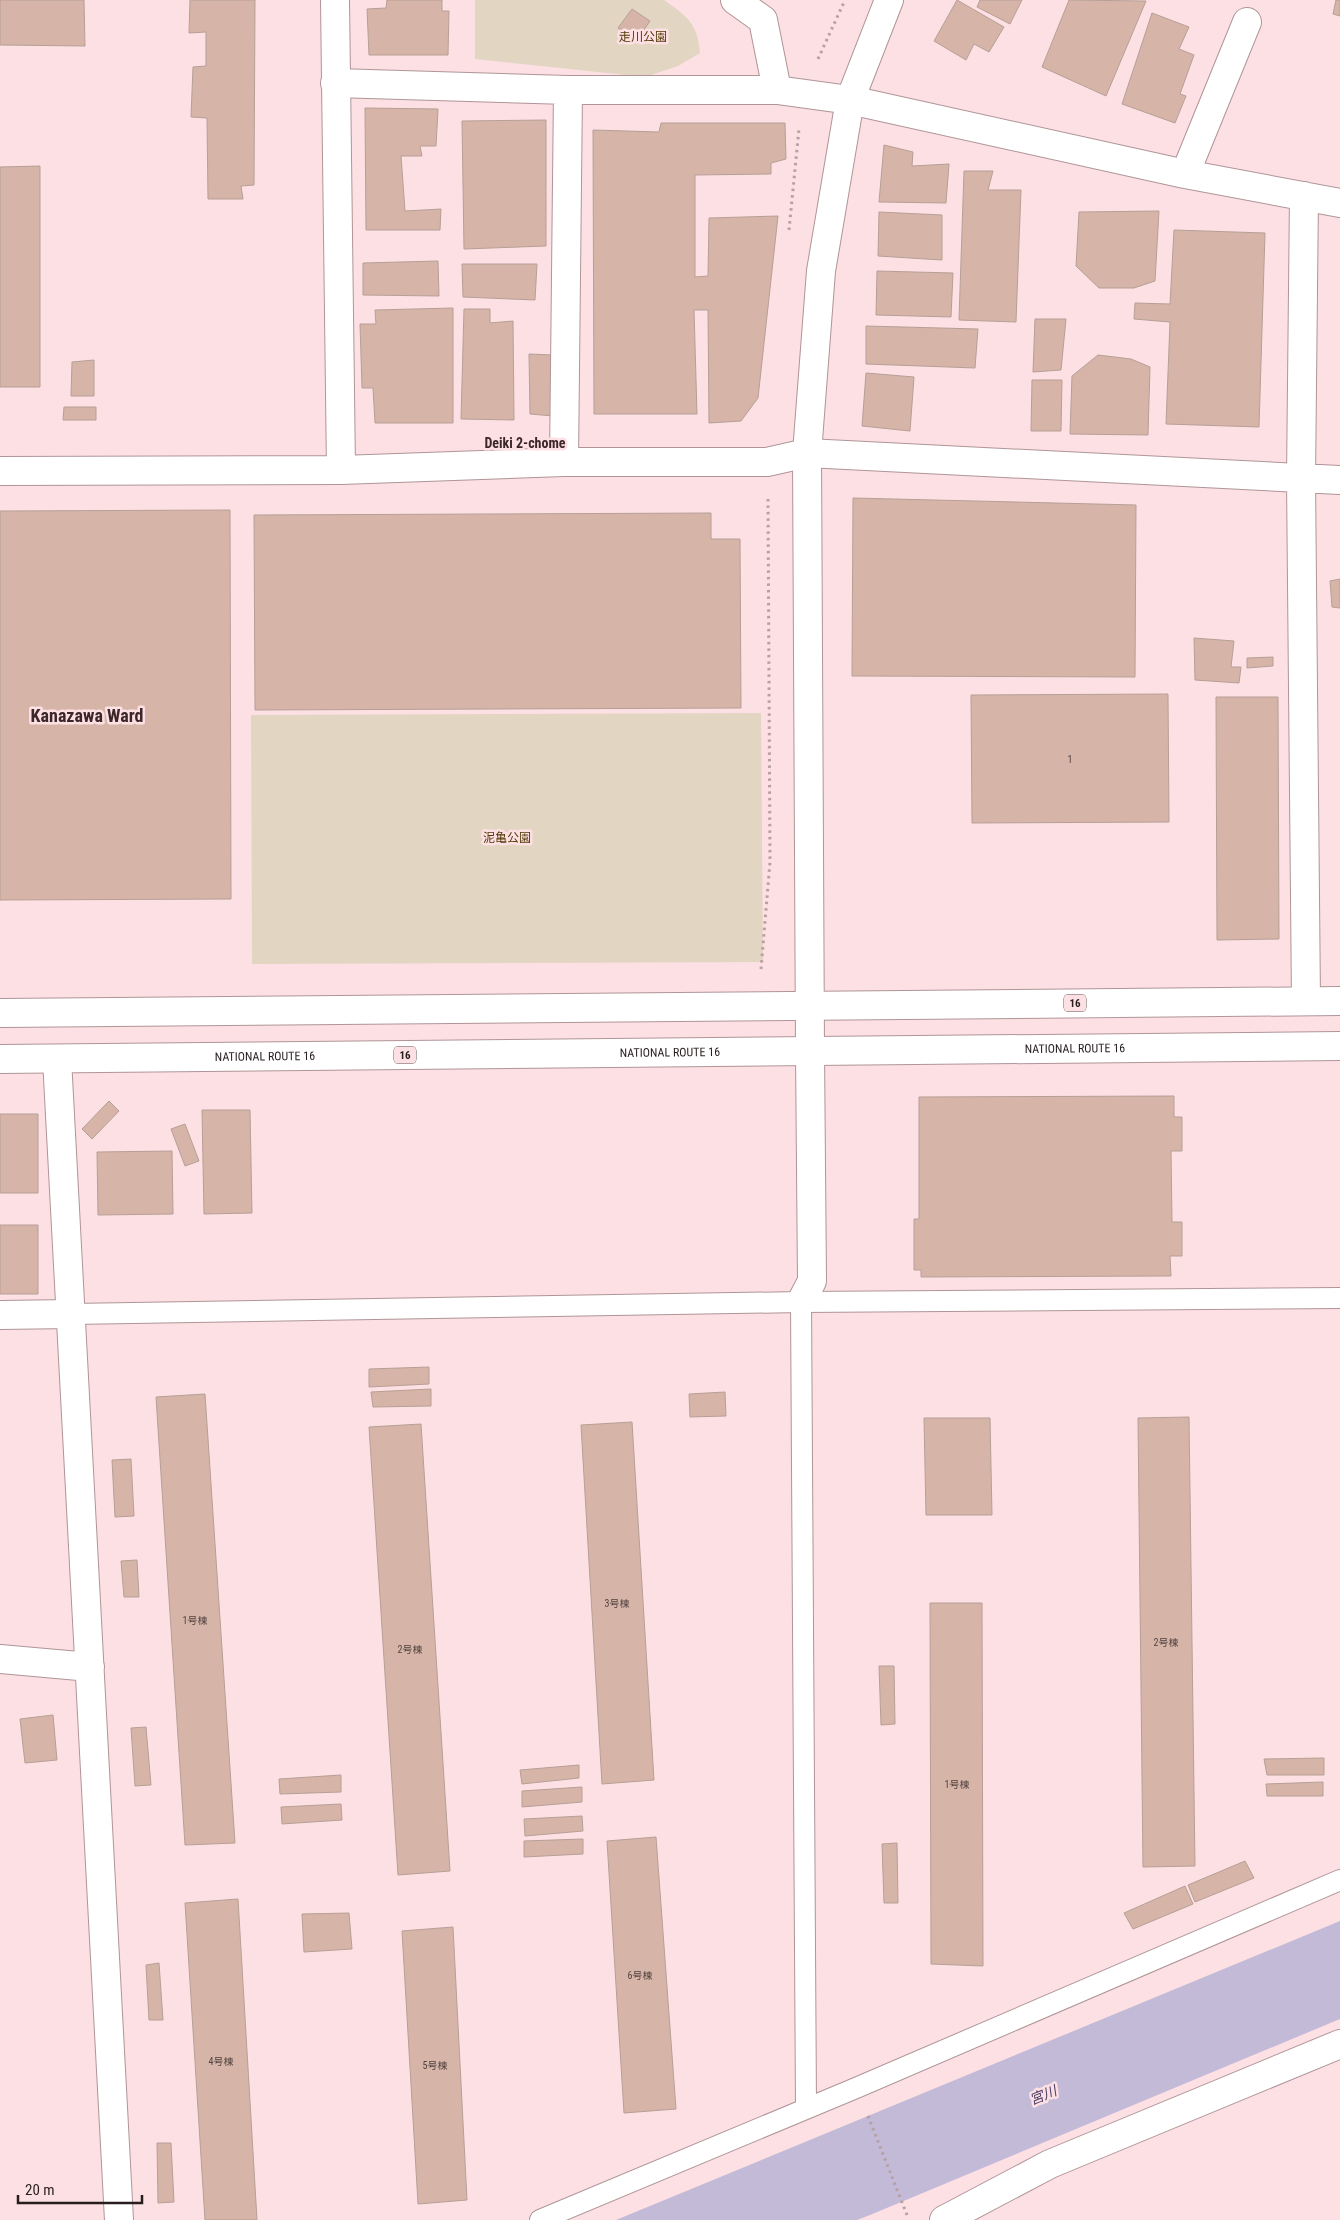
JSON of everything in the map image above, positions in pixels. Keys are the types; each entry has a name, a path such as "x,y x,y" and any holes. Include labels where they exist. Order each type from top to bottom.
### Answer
{"main road":[{"path":"335,0 340,470"},
{"path":"735,0 762,20 777,90"},
{"path":"802,1302 812,1281 807,453 821,271 850,100 889,0"},
{"path":"1185,174 1247,22"},
{"path":"335,83 568,90 777,90 850,100 1185,174 1340,203"},
{"path":"564,462 568,90"},
{"path":"1304,196 1301,479 1306,1001"},
{"path":"0,471 340,470 564,462 767,462 807,453 1340,480"},
{"name":"16","path":"0,1013 1340,1000"},
{"name":"NATIONAL ROUTE 16","path":"0,1059 1340,1046"},
{"path":"57,1059 119,2220"},
{"path":"0,1315 71,1314"},
{"path":"0,1660 90,1667"},
{"path":"944,2220 1050,2164 1340,2044"}],"lane":[{"path":"71,1314 802,1302 1340,1298"},
{"path":"802,1302 806,2108"},
{"path":"540,2220 856,2088 1340,1880"}],"path":[{"path":"856,2088 910,2220"}],"green space":[{"name":"走川公園","path":"475,0 664,0 690,22 697,35 700,53 678,66 645,77 475,59"},
{"name":"泥亀公園","path":"761,713 763,962 252,964 251,715"}],"water":[{"name":"宮川","path":"1340,1921 1340,2019 870,2215 857,2220 616,2220"}],"building":[{"path":"0,0 84,0 85,46 0,45"},
{"path":"190,0 255,0 254,185 241,186 243,199 208,199 207,118 191,117 193,67 206,66 206,32 189,33"},
{"path":"387,0 442,0 442,11 449,11 448,55 369,55 367,9 386,8"},
{"path":"957,0 1004,27 989,52 974,44 966,60 934,41"},
{"path":"980,0 1022,0 1010,24 977,7"},
{"path":"1069,0 1146,1 1106,96 1042,67"},
{"path":"1336,0 1340,0 1340,16 1333,14"},
{"path":"632,9 650,21 637,40 618,28"},
{"path":"1152,13 1189,27 1179,49 1194,55 1180,94 1186,96 1175,123 1122,104"},
{"path":"365,108 438,109 436,146 420,146 422,156 401,156 405,211 441,209 440,230 366,230"},
{"path":"546,120 546,246 464,249 462,121"},
{"path":"661,123 785,123 786,159 771,163 771,174 695,175 695,277 708,276 709,218 778,216 758,398 741,421 709,423 708,310 694,310 697,414 594,414 593,130 659,132"},
{"path":"884,145 913,152 912,166 949,164 946,203 879,202"},
{"path":"40,166 40,387 0,387 0,167"},
{"path":"964,171 993,171 988,190 1021,190 1016,322 959,320"},
{"path":"1159,211 1155,281 1134,288 1099,288 1076,266 1079,212"},
{"path":"879,212 942,215 942,260 878,256"},
{"path":"1174,230 1265,233 1259,427 1166,424 1170,322 1134,319 1135,303 1170,304"},
{"path":"438,261 439,296 363,295 363,263"},
{"path":"462,264 537,264 535,300 463,297"},
{"path":"877,271 953,273 951,317 876,315"},
{"path":"453,308 453,423 375,423 373,388 362,388 360,324 376,324 375,310"},
{"path":"464,309 490,309 490,323 513,321 514,420 461,419"},
{"path":"1035,319 1066,319 1061,370 1033,372"},
{"path":"866,326 978,329 975,368 866,364"},
{"path":"529,354 553,355 553,416 530,414"},
{"path":"1098,355 1131,359 1150,367 1148,435 1070,434 1072,376"},
{"path":"94,360 94,396 71,396 72,362"},
{"path":"866,373 914,377 910,431 862,426"},
{"path":"1032,380 1062,380 1061,431 1031,431"},
{"path":"64,407 96,407 96,420 63,420"},
{"path":"853,498 1136,505 1135,677 852,676"},
{"path":"230,510 231,899 0,900 0,511"},
{"path":"711,513 711,539 740,539 741,708 255,710 254,515"},
{"path":"1340,579 1340,608 1332,607 1330,581"},
{"path":"1194,638 1234,641 1231,667 1241,667 1239,683 1195,680"},
{"path":"1273,657 1273,666 1247,668 1247,658"},
{"path":"1168,694 1169,822 972,823 971,695"},
{"path":"1216,697 1278,697 1279,939 1217,940"},
{"path":"1174,1096 1174,1117 1182,1117 1182,1151 1171,1151 1172,1222 1182,1222 1182,1256 1170,1256 1171,1276 921,1277 921,1270 914,1270 914,1219 919,1219 919,1097"},
{"path":"109,1101 119,1111 92,1139 82,1129"},
{"path":"202,1110 250,1110 252,1213 204,1214"},
{"path":"0,1114 38,1114 38,1193 0,1193"},
{"path":"185,1124 199,1161 185,1166 171,1129"},
{"path":"172,1151 173,1214 98,1215 97,1152"},
{"path":"0,1225 38,1225 38,1294 0,1294"},
{"path":"429,1367 429,1384 369,1387 369,1369"},
{"path":"431,1389 431,1406 373,1407 371,1392"},
{"path":"725,1392 726,1416 690,1417 689,1394"},
{"path":"205,1394 235,1843 185,1845 156,1397"},
{"path":"1189,1417 1195,1866 1143,1867 1138,1418"},
{"path":"924,1418 990,1418 992,1515 926,1515"},
{"path":"632,1422 654,1780 602,1784 581,1425"},
{"path":"421,1424 450,1871 398,1875 369,1427"},
{"path":"131,1459 134,1516 115,1517 112,1460"},
{"path":"137,1560 139,1597 124,1597 121,1561"},
{"path":"930,1603 982,1603 983,1966 931,1964"},
{"path":"879,1666 894,1666 895,1724 881,1725"},
{"path":"53,1715 57,1760 25,1763 20,1719"},
{"path":"146,1727 151,1785 135,1786 131,1728"},
{"path":"1324,1758 1324,1775 1267,1775 1264,1759"},
{"path":"579,1765 579,1778 522,1784 520,1770"},
{"path":"341,1775 341,1792 280,1794 279,1779"},
{"path":"1323,1782 1323,1796 1267,1796 1266,1784"},
{"path":"582,1787 582,1802 522,1807 522,1791"},
{"path":"341,1804 342,1820 282,1824 281,1807"},
{"path":"582,1816 583,1831 525,1836 524,1819"},
{"path":"656,1837 676,2109 624,2113 607,1841"},
{"path":"583,1839 583,1854 524,1857 524,1841"},
{"path":"897,1843 898,1903 884,1903 882,1844"},
{"path":"1245,1861 1254,1878 1195,1902 1188,1885"},
{"path":"1185,1886 1193,1904 1133,1929 1124,1913"},
{"path":"238,1899 257,2220 205,2220 185,1903"},
{"path":"349,1913 352,1949 304,1952 302,1914"},
{"path":"453,1927 467,2200 418,2204 402,1931"},
{"path":"159,1963 163,2020 149,2020 146,1965"},
{"path":"157,2143 171,2143 174,2202 158,2203"}],"district":[{"name":"Deiki 2-chome","path":"525,443"},
{"name":"Kanazawa Ward","path":"87,716"}]}
